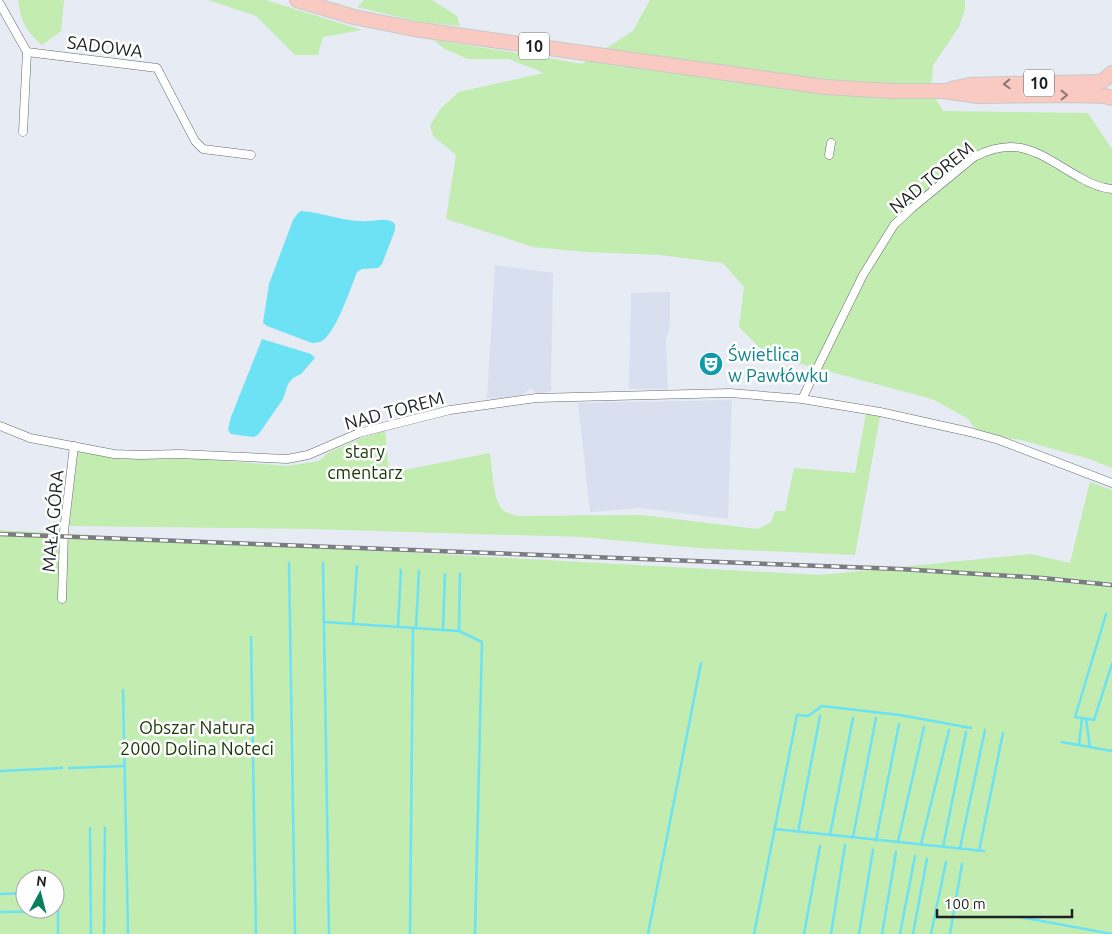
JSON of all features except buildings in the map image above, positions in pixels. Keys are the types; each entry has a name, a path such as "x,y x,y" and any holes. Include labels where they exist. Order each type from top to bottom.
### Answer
{"highway":[{"name":"10","path":"297,0 354,17 414,29 825,87 893,91 943,91 978,96 1068,95 1112,97"},
{"name":"10","path":"943,91 970,85 1098,82 1110,76"},
{"name":"10","path":"1110,76 1109,91 1112,97"}],"street":[{"path":"0,4 27,52 23,132"},
{"name":"SADOWA","path":"27,52 157,68 195,141 203,149 251,155"},
{"path":"829,155 831,143"},
{"name":"NAD TOREM","path":"802,399 862,275 894,225 974,157 986,151 999,148 1026,149 1050,159 1085,180 1098,186 1112,189"},
{"name":"NAD TOREM","path":"0,426 30,438 114,454 180,454 287,459 308,454 359,433 450,410 536,398 730,392 802,399 880,412 970,432 999,440 1112,483"},
{"name":"MAŁA GÓRA","path":"62,599 64,531 74,446"}],"shaded area":[{"path":"495,265 553,273 551,391 537,394 531,388 520,396 487,399"},
{"path":"670,292 670,325 666,341 668,389 629,389 631,293"},
{"path":"732,400 728,519 640,508 590,512 578,403"}],"green space":[{"path":"18,0 64,0 61,31 42,45 25,25"},
{"path":"208,0 266,0 362,30 323,37 318,55 295,55 256,16"},
{"path":"364,0 432,0 457,16 460,26 419,22 357,7"},
{"path":"650,0 965,0 965,9 959,27 933,65 931,91 943,111 1088,113 1112,149 1112,468 1089,459 1021,440 977,431 967,418 932,399 767,355 739,327 744,287 723,263 660,255 587,252 533,247 446,219 456,155 433,136 430,125 441,108 459,92 544,73 509,59 468,59 445,49 433,40 582,64 633,31"},
{"name":"stary cmentarz","path":"866,413 880,416 855,555 699,548 582,537 309,529 69,526 78,450 103,456 134,459 191,458 287,466 319,461 328,453 359,439 385,431 389,473 490,453 495,492 500,506 506,512 518,516 641,515 758,529 771,522 775,511 785,511 794,468 855,473"},
{"name":"Obszar Natura 2000 Dolina Noteci","path":"1090,482 1112,490 1112,934 0,934 0,530 820,575 1031,554 1070,563"}],"water":[{"path":"301,211 360,221 386,220 395,224 395,230 382,264 378,268 362,269 357,272 342,310 331,331 320,342 313,343 263,323 269,284 293,220"},
{"path":"262,339 311,354 315,358 301,374 293,378 288,384 283,399 258,435 253,437 231,434 228,430 231,417"}],"waterway":[{"path":"289,563 295,934"},
{"path":"323,563 329,934"},
{"path":"353,624 357,566"},
{"path":"398,626 401,570"},
{"path":"416,628 419,571"},
{"path":"443,630 445,574"},
{"path":"459,631 460,574"},
{"path":"1079,745 1082,718 1075,717 1106,614"},
{"path":"325,622 459,631 482,642 475,934"},
{"path":"410,934 413,628"},
{"path":"251,637 256,934"},
{"path":"648,934 701,663"},
{"path":"1082,718 1094,720 1112,664"},
{"path":"123,690 128,934"},
{"path":"754,934 797,715 808,716 822,706 900,715 971,728"},
{"path":"798,832 820,716"},
{"path":"830,835 853,718"},
{"path":"853,837 876,718"},
{"path":"1086,719 1090,747"},
{"path":"876,840 899,724"},
{"path":"898,842 924,727"},
{"path":"921,844 949,730"},
{"path":"960,848 985,730"},
{"path":"943,847 966,732"},
{"path":"979,851 1003,733"},
{"path":"1062,742 1112,751"},
{"path":"69,768 125,766"},
{"path":"0,771 62,768"},
{"path":"90,828 91,934"},
{"path":"104,934 105,828"},
{"path":"775,829 984,851"},
{"path":"831,934 845,845"},
{"path":"804,934 820,846"},
{"path":"859,934 873,850"},
{"path":"882,934 896,852"},
{"path":"900,934 915,856"},
{"path":"913,934 927,859"},
{"path":"931,934 946,862"},
{"path":"950,934 962,864"},
{"path":"0,894 15,893"},
{"path":"0,912 15,912"},
{"path":"1020,917 1112,934"},
{"path":"58,919 58,934"}],"railway":[{"path":"0,534 900,569 1042,578 1112,585"}],"place":[{"name":"Świetlica w Pawłówku","path":"711,364"}]}
